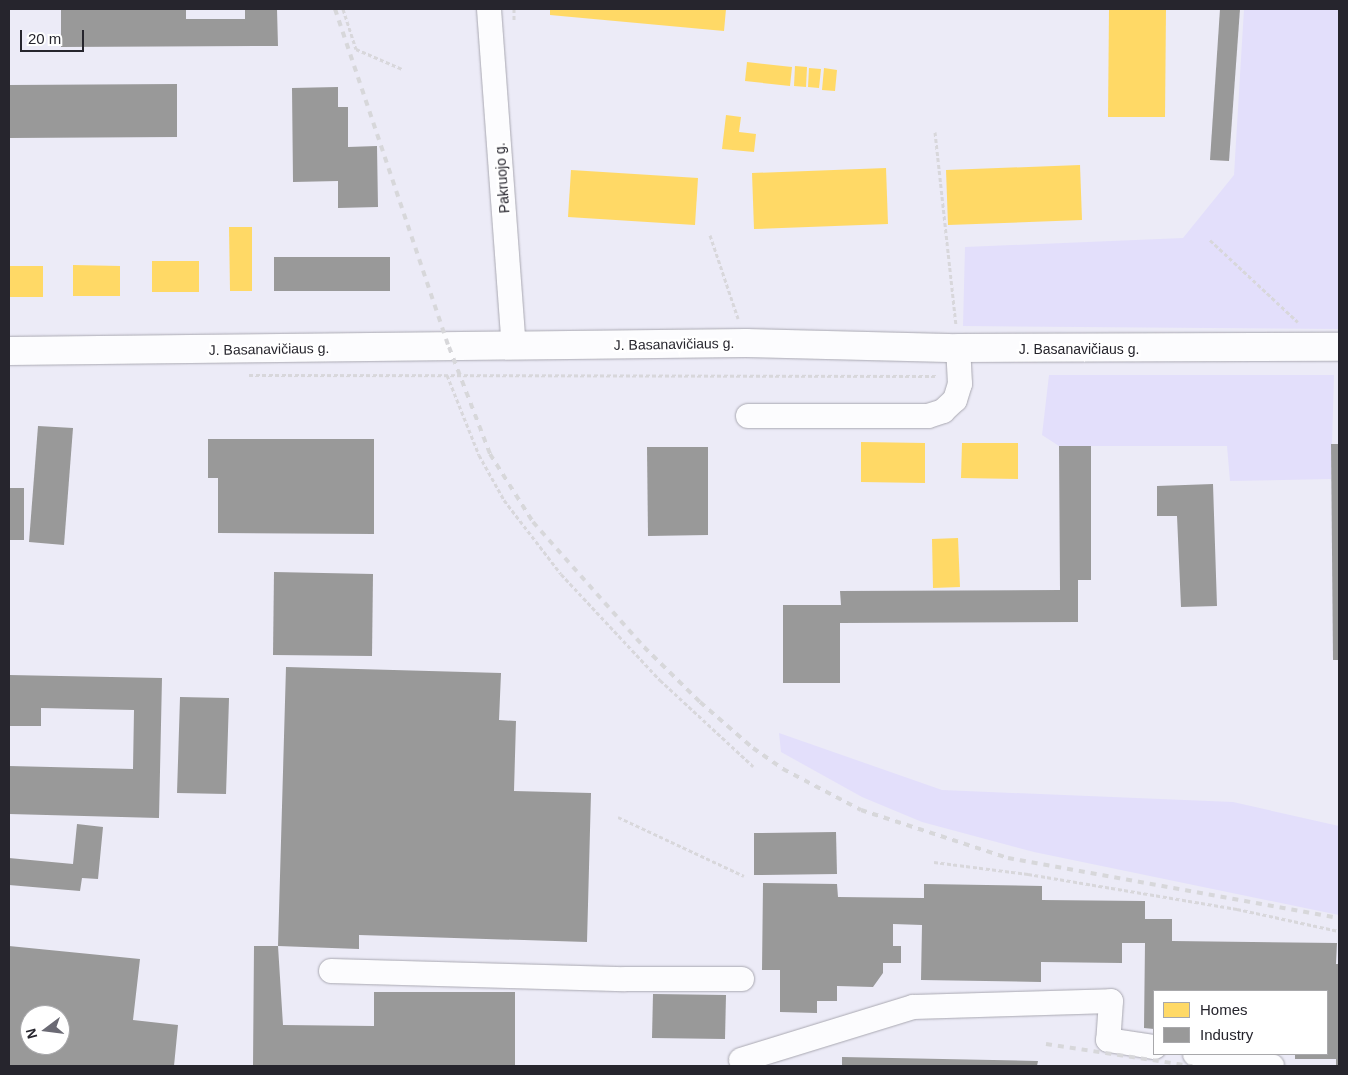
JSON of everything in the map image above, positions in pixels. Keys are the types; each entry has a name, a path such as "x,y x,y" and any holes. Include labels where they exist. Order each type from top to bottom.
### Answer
{"main road":[{"name":"J. Basanavičiaus g.","path":"9,351 746,343 958,348 1332,347"}],"street":[{"name":"Pakruojo g.","path":"489,9 514,346"},
{"path":"748,416 928,416 943,411 955,400 960,384 958,348"},
{"path":"331,970 625,979 742,979"},
{"path":"741,1060 913,1007 1091,1001 1111,1001 1108,1040 1153,1047"},
{"path":"1201,1055 1272,1066"}],"path":[{"path":"343,9 356,49 402,69"},
{"path":"935,132 958,348"},
{"path":"710,235 746,343"},
{"path":"1210,240 1332,347"},
{"path":"438,347 479,455 504,500 561,574 660,680 753,766"},
{"path":"242,375 959,376"},
{"path":"618,817 744,876"},
{"path":"934,862 1028,874 1152,895 1339,931"}],"shaded area":[{"path":"1244,9 1339,9 1339,329 963,326 965,247 1183,238 1234,175"},
{"path":"1049,375 1334,375 1331,479 1230,481 1227,446 1059,446 1042,435"},
{"path":"779,733 942,790 1233,802 1339,826 1339,915 1034,852 922,822 862,797 781,752"}],"building: Homes":[{"path":"550,9 726,9 724,31 550,15"},
{"path":"1109,9 1166,9 1165,117 1108,117"},
{"path":"747,62 792,67 790,86 745,81"},
{"path":"795,66 807,67 806,87 794,86"},
{"path":"809,68 821,69 819,88 808,87"},
{"path":"824,68 837,70 835,91 822,90"},
{"path":"726,115 741,117 739,132 756,134 754,152 722,149"},
{"path":"1080,165 1082,220 948,225 946,170"},
{"path":"886,168 888,224 754,229 752,173"},
{"path":"571,170 698,178 695,225 568,217"},
{"path":"229,227 252,227 252,291 230,291"},
{"path":"152,261 199,261 199,292 152,292"},
{"path":"73,265 120,266 120,296 73,296"},
{"path":"9,266 43,266 43,297 9,297"},
{"path":"861,442 925,443 925,483 861,482"},
{"path":"962,443 1018,443 1018,479 961,478"},
{"path":"958,538 960,587 933,588 932,539"}],"building: Industry":[{"path":"61,9 186,9 186,19 245,19 245,9 277,9 278,46 61,47"},
{"path":"1220,9 1240,9 1229,161 1210,160"},
{"path":"177,84 177,137 9,138 9,85"},
{"path":"338,87 338,107 348,107 348,147 377,146 378,207 338,208 338,181 293,182 292,88"},
{"path":"274,257 390,257 390,291 274,291"},
{"path":"38,426 73,428 64,545 29,542"},
{"path":"208,439 374,439 374,534 218,533 218,478 208,478"},
{"path":"1331,444 1339,444 1339,660 1333,660"},
{"path":"1059,446 1091,446 1091,580 1078,580 1078,622 840,623 840,683 783,683 783,605 841,605 840,591 1060,590"},
{"path":"647,447 708,447 708,535 648,536"},
{"path":"1213,484 1217,606 1181,607 1177,516 1157,516 1157,486"},
{"path":"9,488 24,488 24,540 9,540"},
{"path":"274,572 373,574 372,656 273,655"},
{"path":"286,667 501,673 499,720 516,721 514,791 591,793 587,942 359,935 359,949 278,946"},
{"path":"9,675 162,678 159,818 9,814 9,766 133,769 134,710 41,708 41,726 9,726"},
{"path":"180,697 229,698 226,794 177,793"},
{"path":"77,824 103,827 98,879 82,878 80,891 9,885 9,858 73,864"},
{"path":"836,832 837,874 754,875 754,833"},
{"path":"763,883 837,884 838,897 924,898 924,884 1042,886 1042,900 1145,901 1145,919 1172,919 1172,941 1337,943 1336,964 1339,964 1339,1066 1336,1066 1336,1059 1295,1059 1295,1055 1328,1055 1328,990 1153,990 1153,1029 1144,1028 1145,943 1122,943 1122,963 1041,962 1041,982 921,980 922,925 893,924 893,946 901,946 901,963 883,963 883,973 873,987 837,986 837,1001 817,1001 817,1013 780,1012 780,970 762,970"},
{"path":"9,946 140,959 133,1020 178,1025 174,1066 9,1066"},
{"path":"254,946 278,946 283,1025 374,1026 374,992 515,992 515,1066 253,1066"},
{"path":"653,994 726,995 725,1039 652,1038"},
{"path":"842,1057 1038,1061 1037,1066 842,1066"}],"railway":[{"path":"335,9 449,347 490,454 533,522 644,647 700,702 753,748 783,769 861,810 1008,858 1339,918"},
{"path":"1046,1044 1192,1066"}]}
